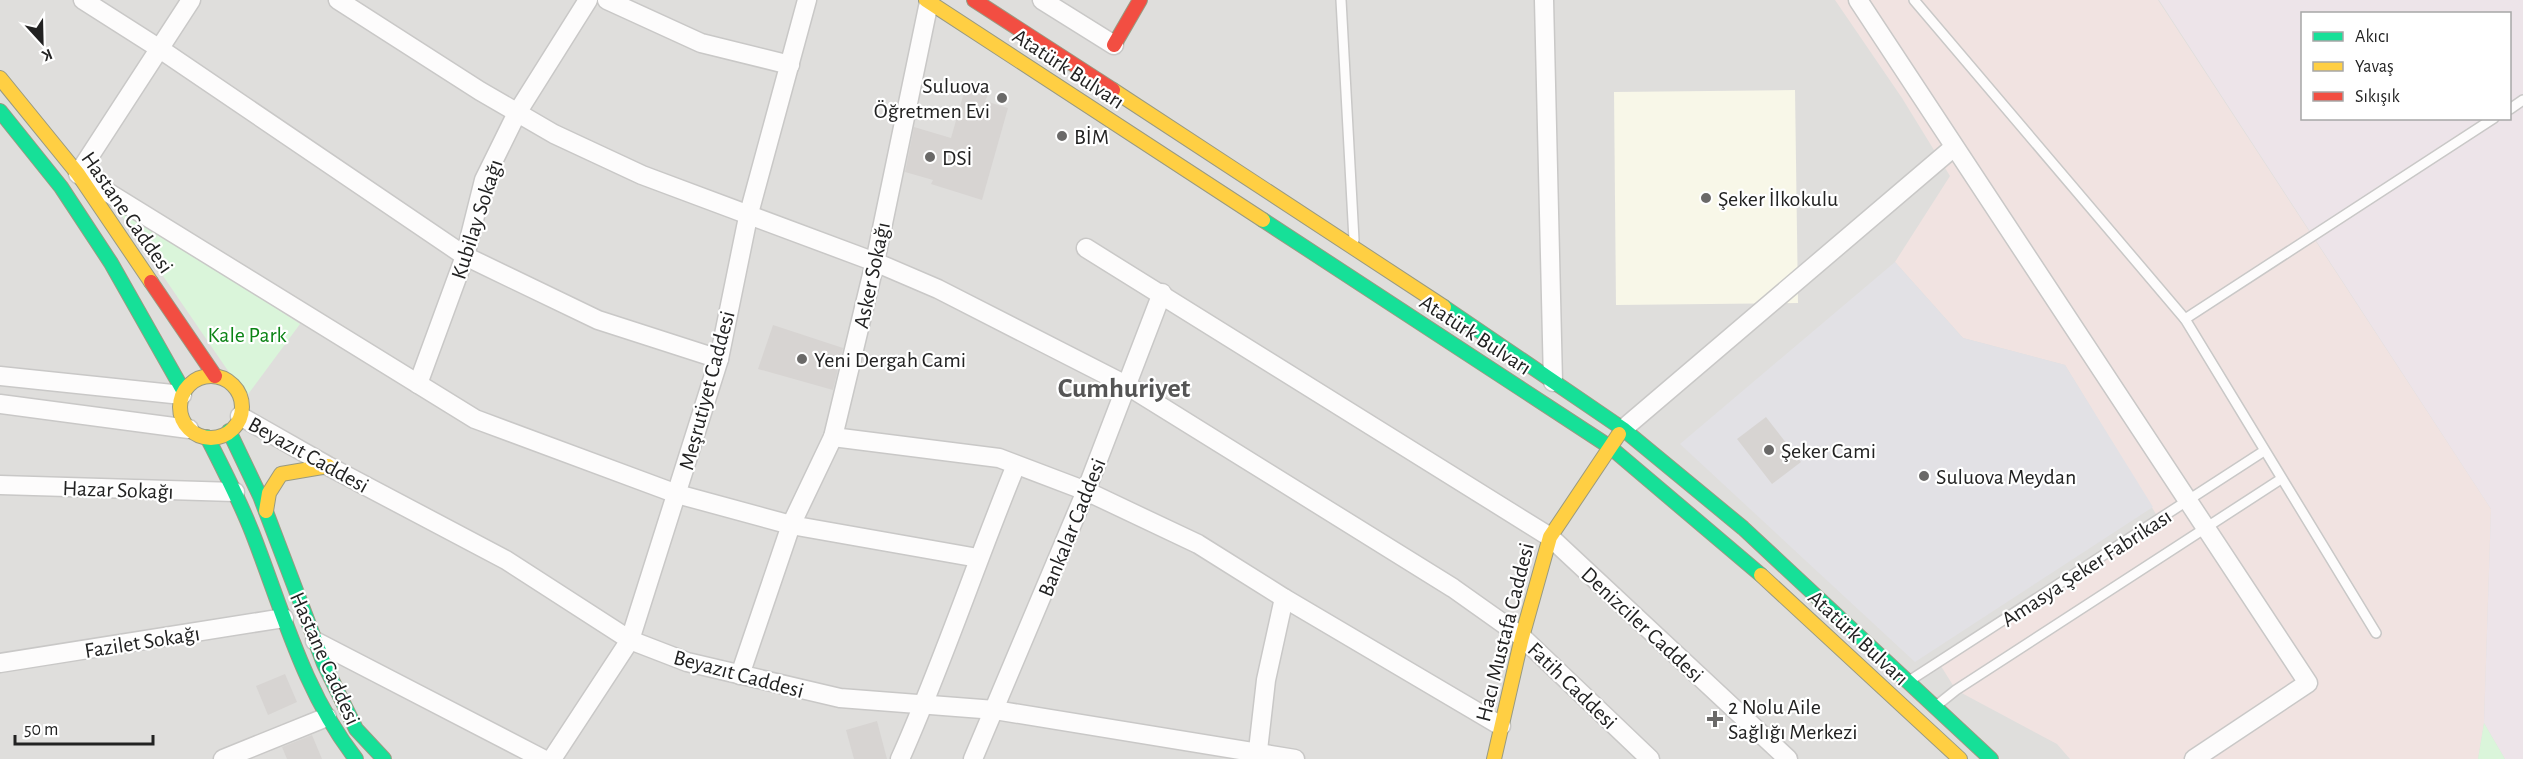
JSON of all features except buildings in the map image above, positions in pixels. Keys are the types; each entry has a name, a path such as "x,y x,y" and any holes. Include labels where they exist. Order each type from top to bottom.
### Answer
{"main road":[{"name":"Atatürk Bulvarı","path":"974,0 1354,246 1623,429 1743,528 1991,759"},
{"path":"1114,45 1140,0"},
{"name":"Atatürk Bulvarı","path":"927,1 1610,447 1731,547 1960,759"},
{"name":"Hastane Caddesi","path":"0,78 78,174 215,376"},
{"name":"Hastane Caddesi","path":"0,111 61,187 111,262 183,393"},
{"path":"215,376 234,386 242,405 240,416 230,431 215,437 207,437 189,429 180,413 183,393 197,379 215,376"},
{"name":"Hacı Mustafa Caddesi","path":"1499,756 1501,726 1522,637 1550,537 1623,429"},
{"name":"Hastane Caddesi","path":"230,431 266,512 315,640 357,729 384,759"},
{"name":"Hastane Caddesi","path":"207,437 235,492 304,672 339,741 356,759"},
{"path":"266,512 269,493 281,474 328,466"}],"street":[{"path":"83,0 160,49 465,256 598,320 719,359"},
{"path":"191,0 78,174 474,418 677,494 791,525 978,558"},
{"name":"Fatih Caddesi","path":"338,0 554,134 642,176 875,262 938,289 1128,386 1453,588 1522,637 1650,759"},
{"name":"Kubilay Sokağı","path":"418,384 465,256 484,180 517,112 588,0"},
{"path":"607,0 701,43 790,65"},
{"name":"Meşrutiyet Caddesi","path":"552,759 630,640 719,359 748,217 807,0"},
{"path":"1042,0 1114,45"},
{"path":"1544,0 1553,382"},
{"path":"1858,0 2308,683 2194,759"},
{"name":"Asker Sokağı","path":"740,675 791,525 833,437 875,262 927,1"},
{"path":"1623,429 1954,147"},
{"name":"Denizciler Caddesi","path":"1086,248 1162,293 1550,537 1788,759"},
{"name":"Bankalar Caddesi","path":"973,759 1086,491 1162,293"},
{"path":"0,376 183,393"},
{"path":"0,404 189,429"},
{"name":"Beyazıt Caddesi","path":"240,416 328,466 506,560 630,640 687,662 840,698 995,710 1258,756 1296,759"},
{"path":"833,437 999,458 1086,491 1198,544 1284,598 1501,726"},
{"path":"900,759 924,705 978,558 1016,465"},
{"name":"Hazar Sokağı","path":"0,485 235,492"},
{"path":"1258,756 1266,680 1284,598"},
{"name":"Fazilet Sokağı","path":"0,663 284,618"},
{"path":"315,640 543,759"},
{"path":"223,759 327,717"}],"lane":[{"path":"1341,0 1354,246"},
{"path":"1914,0 2185,320 2376,633"},
{"path":"2185,320 2491,120"},
{"name":"Amasya Şeker Fabrikası","path":"1907,682 2264,451"},
{"name":"Amasya Şeker Fabrikası","path":"1934,707 1956,690 2281,479"}],"shaded area":[{"path":"0,0 2523,0 2523,759 0,759"},
{"path":"1835,0 2158,0 2491,509 2484,723 2478,759 2070,759 2057,744 1956,690 1939,663 2159,519 2065,365 1963,338 1895,262 1950,176 1902,98"},
{"path":"2159,0 2523,0 2523,759 2505,759 2484,723 2491,509"},
{"name":"Şeker İlkokulu","path":"1795,90 1798,303 1616,305 1614,92"},
{"name":"Suluova Meydan","path":"1895,262 1963,338 2065,365 2153,507 1915,662 1680,444"}],"green space":[{"name":"Kale Park","path":"111,200 300,324 246,397"},
{"path":"2484,723 2505,759 2478,759"}],"traffic: fast":[{"path":"0,111 61,187 111,263 184,392"},
{"path":"1263,220 1610,447 1761,575"},
{"path":"1444,307 1623,429 1743,528 1991,759"},
{"path":"229,431 260,496 324,664 356,729 384,759"},
{"path":"207,437 247,520 308,678 322,706 356,759"}],"traffic: slow":[{"path":"926,0 1263,220"},
{"path":"0,78 78,174 151,282"},
{"path":"1113,90 1444,307"},
{"path":"211,376 228,381 233,385 237,390 242,407 237,424 233,429 228,433 211,438 194,433 189,429 185,424 180,407 185,390 189,385 194,381 211,376"},
{"path":"1494,759 1522,637 1550,537 1619,434"},
{"path":"266,511 269,493 281,474 328,466"},
{"path":"1761,575 1960,759"}],"traffic: jam":[{"path":"974,0 1113,90"},
{"path":"1114,45 1140,0"},
{"path":"151,282 215,376"}],"place":[{"name":"Suluova Öğretmen Evi","path":"1002,98"},
{"name":"BİM","path":"1062,136"},
{"name":"DSİ","path":"930,157"},
{"name":"Şeker İlkokulu","path":"1706,198"},
{"name":"Yeni Dergah Cami","path":"802,359"},
{"name":"Şeker Cami","path":"1769,450"},
{"name":"Suluova Meydan","path":"1924,476"},
{"name":"2 Nolu Aile Sağlığı Merkezi","path":"1715,719"}],"district":[{"name":"Cumhuriyet","path":"1124,387"}]}
